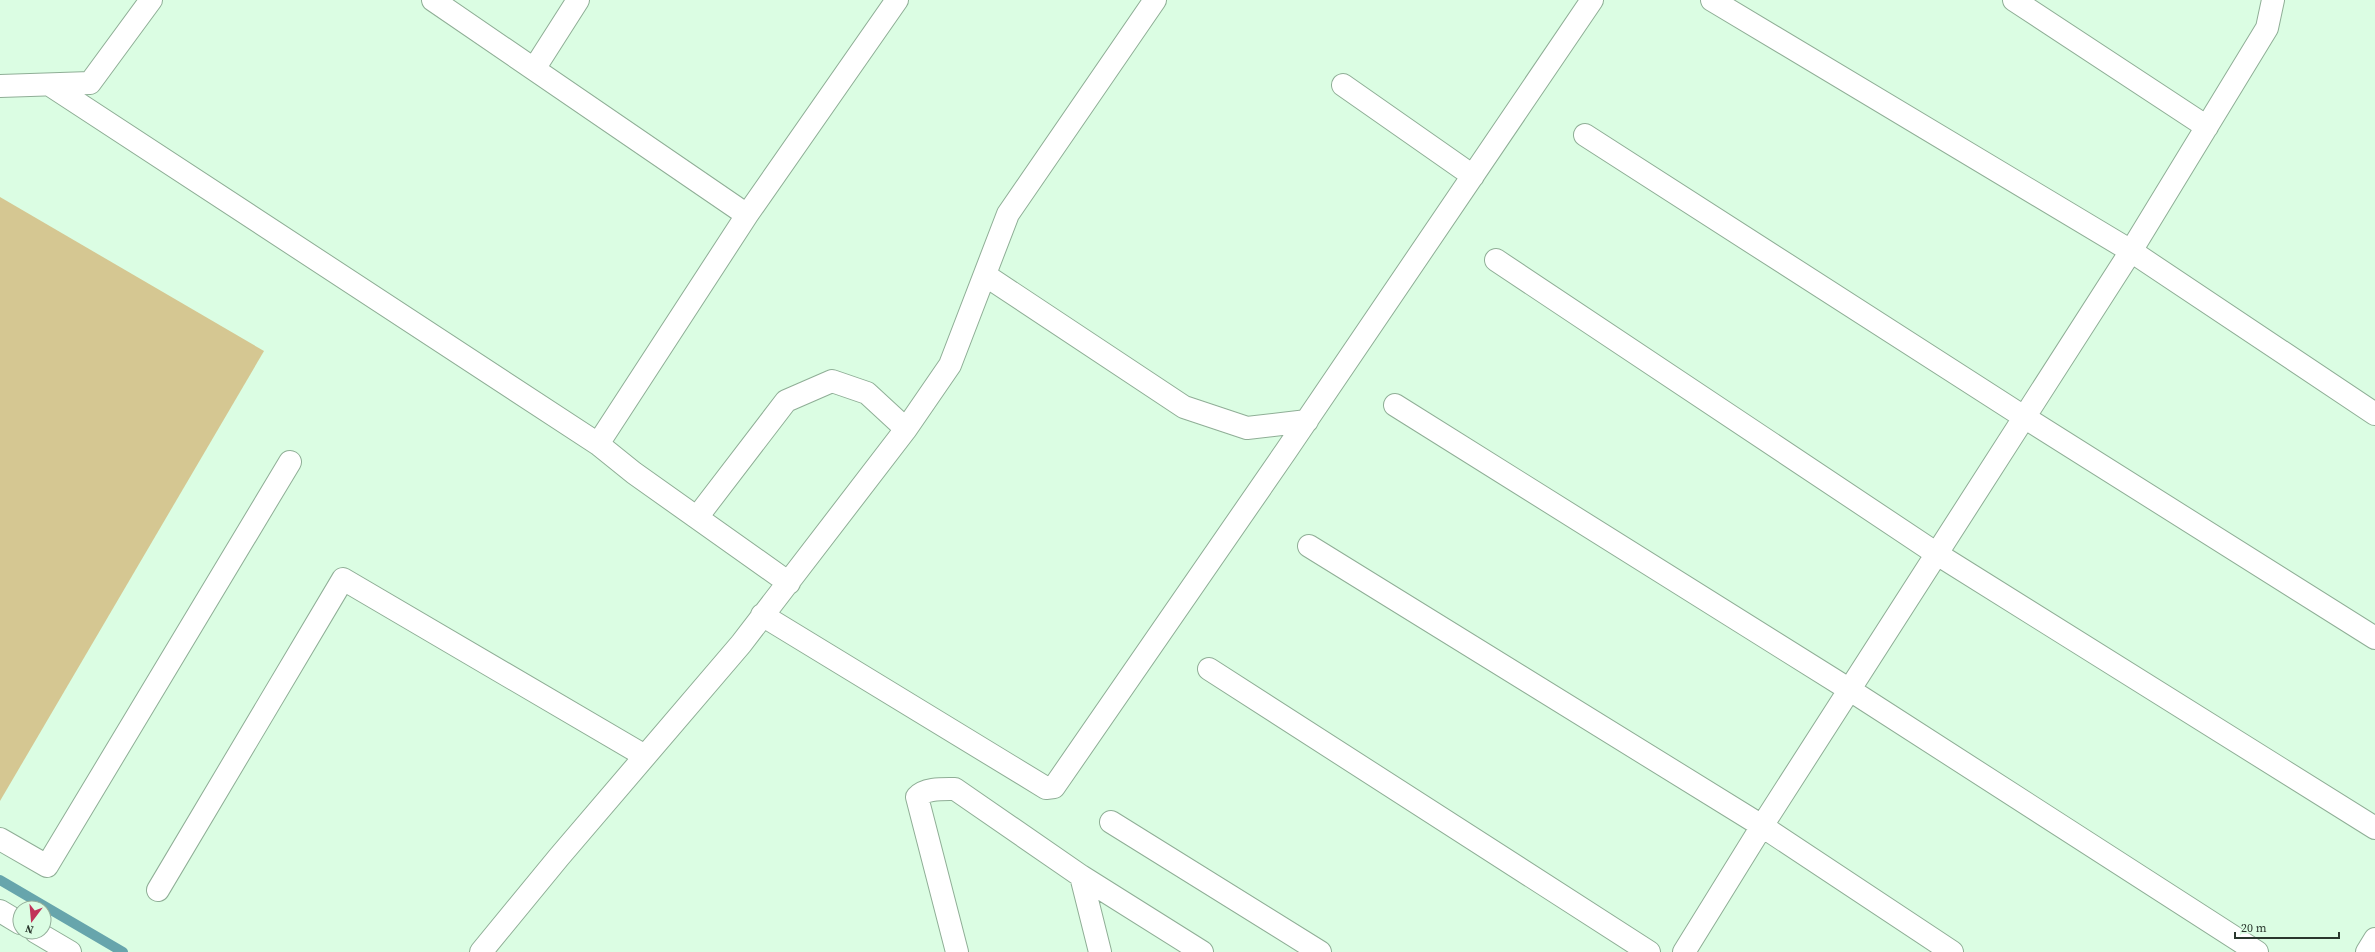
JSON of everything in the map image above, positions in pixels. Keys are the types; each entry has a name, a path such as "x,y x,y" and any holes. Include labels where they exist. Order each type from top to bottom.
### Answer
{"street":[{"path":"0,86 90,84 151,0"},
{"path":"433,0 747,215"},
{"path":"534,69 578,0"},
{"path":"598,444 747,215 897,0"},
{"path":"481,952 645,756 742,644 762,614 789,582 906,428 950,365 1008,214 1155,0"},
{"path":"762,614 1046,788 1050,789 1054,787 1307,421 1592,0"},
{"path":"1712,0 2131,251 2375,414"},
{"path":"2014,0 2206,126"},
{"path":"1684,952 1762,826 2131,251 2267,28 2273,0"},
{"path":"1343,84 1473,176"},
{"path":"50,85 598,444 634,472 789,582"},
{"path":"1585,135 2024,417 2375,638"},
{"path":"1496,260 1937,554 2375,828"},
{"path":"985,275 1184,407 1247,428 1307,421"},
{"path":"698,516 786,401 832,382 867,393 906,428"},
{"path":"1395,405 1850,690 2257,952"},
{"path":"0,839 47,866 290,462"},
{"path":"1308,546 1762,826 1952,952"},
{"path":"158,890 343,579 645,756"},
{"path":"1209,669 1649,952"},
{"path":"957,952 917,797 920,794 955,789 1081,876 1202,952"},
{"path":"1111,822 1320,952"},
{"path":"1081,876 1100,952"},
{"path":"0,911 12,918"},
{"path":"1168,930 1173,952"},
{"path":"2367,952 2375,939"},
{"path":"50,940 70,952"}],"shaded area":[{"path":"0,197 264,351 0,801"}],"waterway":[{"path":"0,880 123,952"}]}
